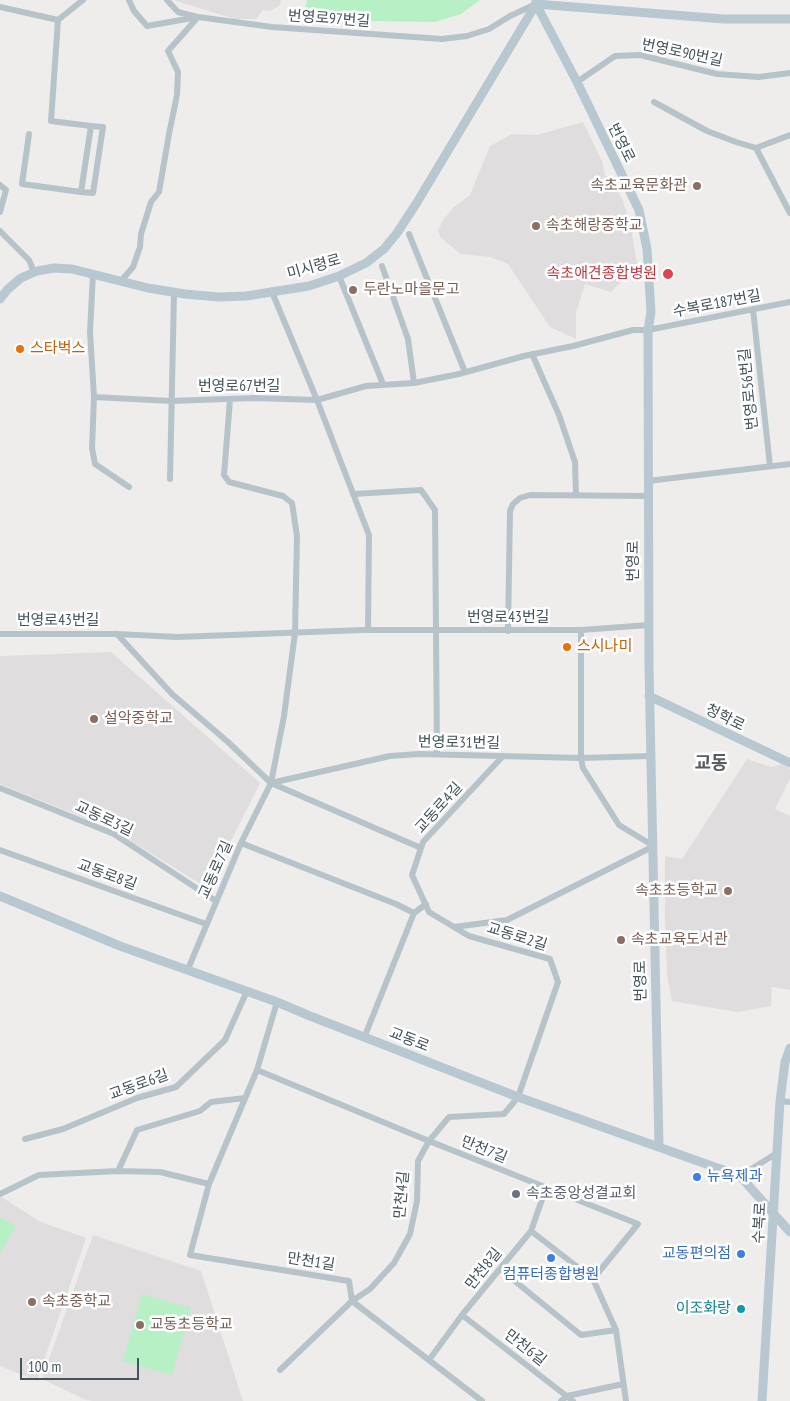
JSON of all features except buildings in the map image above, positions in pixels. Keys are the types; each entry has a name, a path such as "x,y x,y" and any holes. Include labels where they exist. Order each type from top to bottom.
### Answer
{"street":[{"path":"30,134 22,184 93,193 103,127 51,121 58,20 83,0"},
{"name":"번영로97번길","path":"128,0 134,11 147,26 198,17 272,27 442,39 466,36 489,29 536,2"},
{"path":"121,281 133,267 151,202 159,192 178,86 178,72 168,51 198,17 178,12 167,0"},
{"path":"536,2 701,18 786,19 790,27"},
{"name":"번영로","path":"536,2 639,210 647,250 651,312 648,330 648,625 659,1146"},
{"name":"미시령로","path":"0,299 21,278 34,272 54,268 72,269 174,293 219,297 246,296 309,286 339,276 366,263 384,249 416,204 536,2"},
{"path":"0,7 58,20"},
{"name":"번영로90번길","path":"577,82 615,56 640,54 717,74 759,77 790,73"},
{"path":"654,102 707,131 756,148 790,135"},
{"path":"81,192 91,126"},
{"path":"756,148 790,213"},
{"path":"0,185 6,190 0,212"},
{"path":"0,231 29,260 34,272"},
{"path":"409,234 465,372"},
{"path":"382,266 408,339 414,383"},
{"path":"93,274 90,332 94,397 92,448 95,464 129,487"},
{"path":"339,276 383,384"},
{"path":"272,292 317,400 369,535 368,630"},
{"path":"170,479 174,293"},
{"name":"수복로187번길","path":"648,330 790,302"},
{"path":"782,304 790,308"},
{"name":"번영로56번길","path":"753,309 770,466"},
{"name":"번영로67번길","path":"94,397 171,401 317,400 366,386 414,383 633,330 648,330"},
{"path":"532,354 559,415 575,462 576,495"},
{"name":"교동로7길","path":"188,969 241,843 271,783 284,716 295,632 297,536 292,503 283,496 229,482 224,475 230,400"},
{"path":"648,480 790,464"},
{"path":"353,494 421,490 435,510 437,754"},
{"path":"508,631 510,511 513,504 520,498 530,494 648,496"},
{"name":"번영로43번길","path":"0,634 117,634 177,637 368,630 581,630 648,625"},
{"path":"581,630 581,758 583,768 619,825 652,846"},
{"name":"번영로43번길","path":"117,634 172,694 228,742 271,783"},
{"name":"청학로","path":"650,696 790,763"},
{"name":"번영로31번길","path":"271,783 390,756 437,754 581,758 650,756"},
{"name":"교동로4길","path":"429,912 412,875 423,842 504,756"},
{"path":"271,783 421,848"},
{"name":"교동로3길","path":"0,788 114,834 216,901"},
{"path":"241,843 396,904 414,913"},
{"path":"454,927 507,920 652,846"},
{"name":"교동로8길","path":"0,850 206,924"},
{"name":"교동로","path":"0,896 120,946 277,1002 364,1038 518,1097 740,1176 790,1232"},
{"path":"364,1038 414,913 426,904"},
{"name":"교동로2길","path":"429,912 469,936 550,959 558,982 518,1097"},
{"name":"교동로6길","path":"26,1139 63,1129 138,1098 176,1087 225,1040 247,991"},
{"name":"만천1길","path":"277,1002 257,1070 209,1184 190,1255 349,1281 352,1301"},
{"name":"수복로","path":"762,1401 780,1101 785,1062 790,1048"},
{"name":"만천7길","path":"257,1070 428,1141 638,1224 593,1279"},
{"name":"만천4길","path":"280,1370 352,1301 370,1289 394,1263 410,1234 417,1201 418,1161 428,1141 449,1117 504,1114 518,1097"},
{"path":"118,1171 136,1130 200,1111 211,1102 245,1098"},
{"path":"780,1101 790,1102"},
{"path":"740,1176 777,1153"},
{"path":"0,1194 39,1174 118,1171 160,1172 209,1184"},
{"name":"만천8길","path":"429,1360 462,1315 532,1231 546,1188"},
{"path":"532,1231 593,1279 616,1330 626,1401"},
{"path":"500,1269 581,1335 616,1330"},
{"path":"352,1301 482,1401"},
{"name":"만천6길","path":"462,1315 573,1401"},
{"path":"561,1401 567,1396 623,1384"}],"shaded area":[{"path":"173,0 281,0 280,5 270,11 263,10 256,19 235,19"},
{"name":"속초해랑중학교","path":"583,122 602,161 605,175 613,182 622,199 630,222 637,264 611,292 585,284 576,313 576,339 550,327 508,264 491,257 461,254 441,238 438,231 443,220 454,207 470,195 490,146 512,134 537,135"},
{"name":"설악중학교","path":"111,652 260,783 207,888 110,828 0,784 0,656"},
{"name":"속초초등학교","path":"747,759 771,767 782,764 790,769 790,778 775,809 790,816 790,990 772,987 771,1006 737,1012 672,1001 667,974 665,856 682,859"},
{"name":"속초중학교","path":"0,1196 39,1221 86,1238 37,1381 0,1366"},
{"name":"교동초등학교","path":"93,1235 201,1271 243,1401 93,1401 86,1400 42,1379"}],"green space":[{"path":"307,0 480,0 461,14 435,22 303,20"},
{"path":"0,1217 16,1226 0,1253"},
{"path":"142,1294 191,1308 172,1375 123,1361"}],"place":[{"name":"속초교육문화관","path":"697,186"},
{"name":"속초해랑중학교","path":"536,226"},
{"name":"속초애견종합병원","path":"668,274"},
{"name":"두란노마을문고","path":"353,290"},
{"name":"스타벅스","path":"20,349"},
{"name":"스시나미","path":"567,647"},
{"name":"설악중학교","path":"94,719"},
{"name":"속초초등학교","path":"728,891"},
{"name":"속초교육도서관","path":"621,940"},
{"name":"뉴욕제과","path":"697,1177"},
{"name":"속초중앙성결교회","path":"516,1194"},
{"name":"교동편의점","path":"741,1254"},
{"name":"컴퓨터종합병원","path":"551,1258"},
{"name":"속초중학교","path":"32,1302"},
{"name":"이조화랑","path":"741,1309"},
{"name":"교동초등학교","path":"140,1325"}],"district":[{"name":"교동","path":"711,764"}]}
